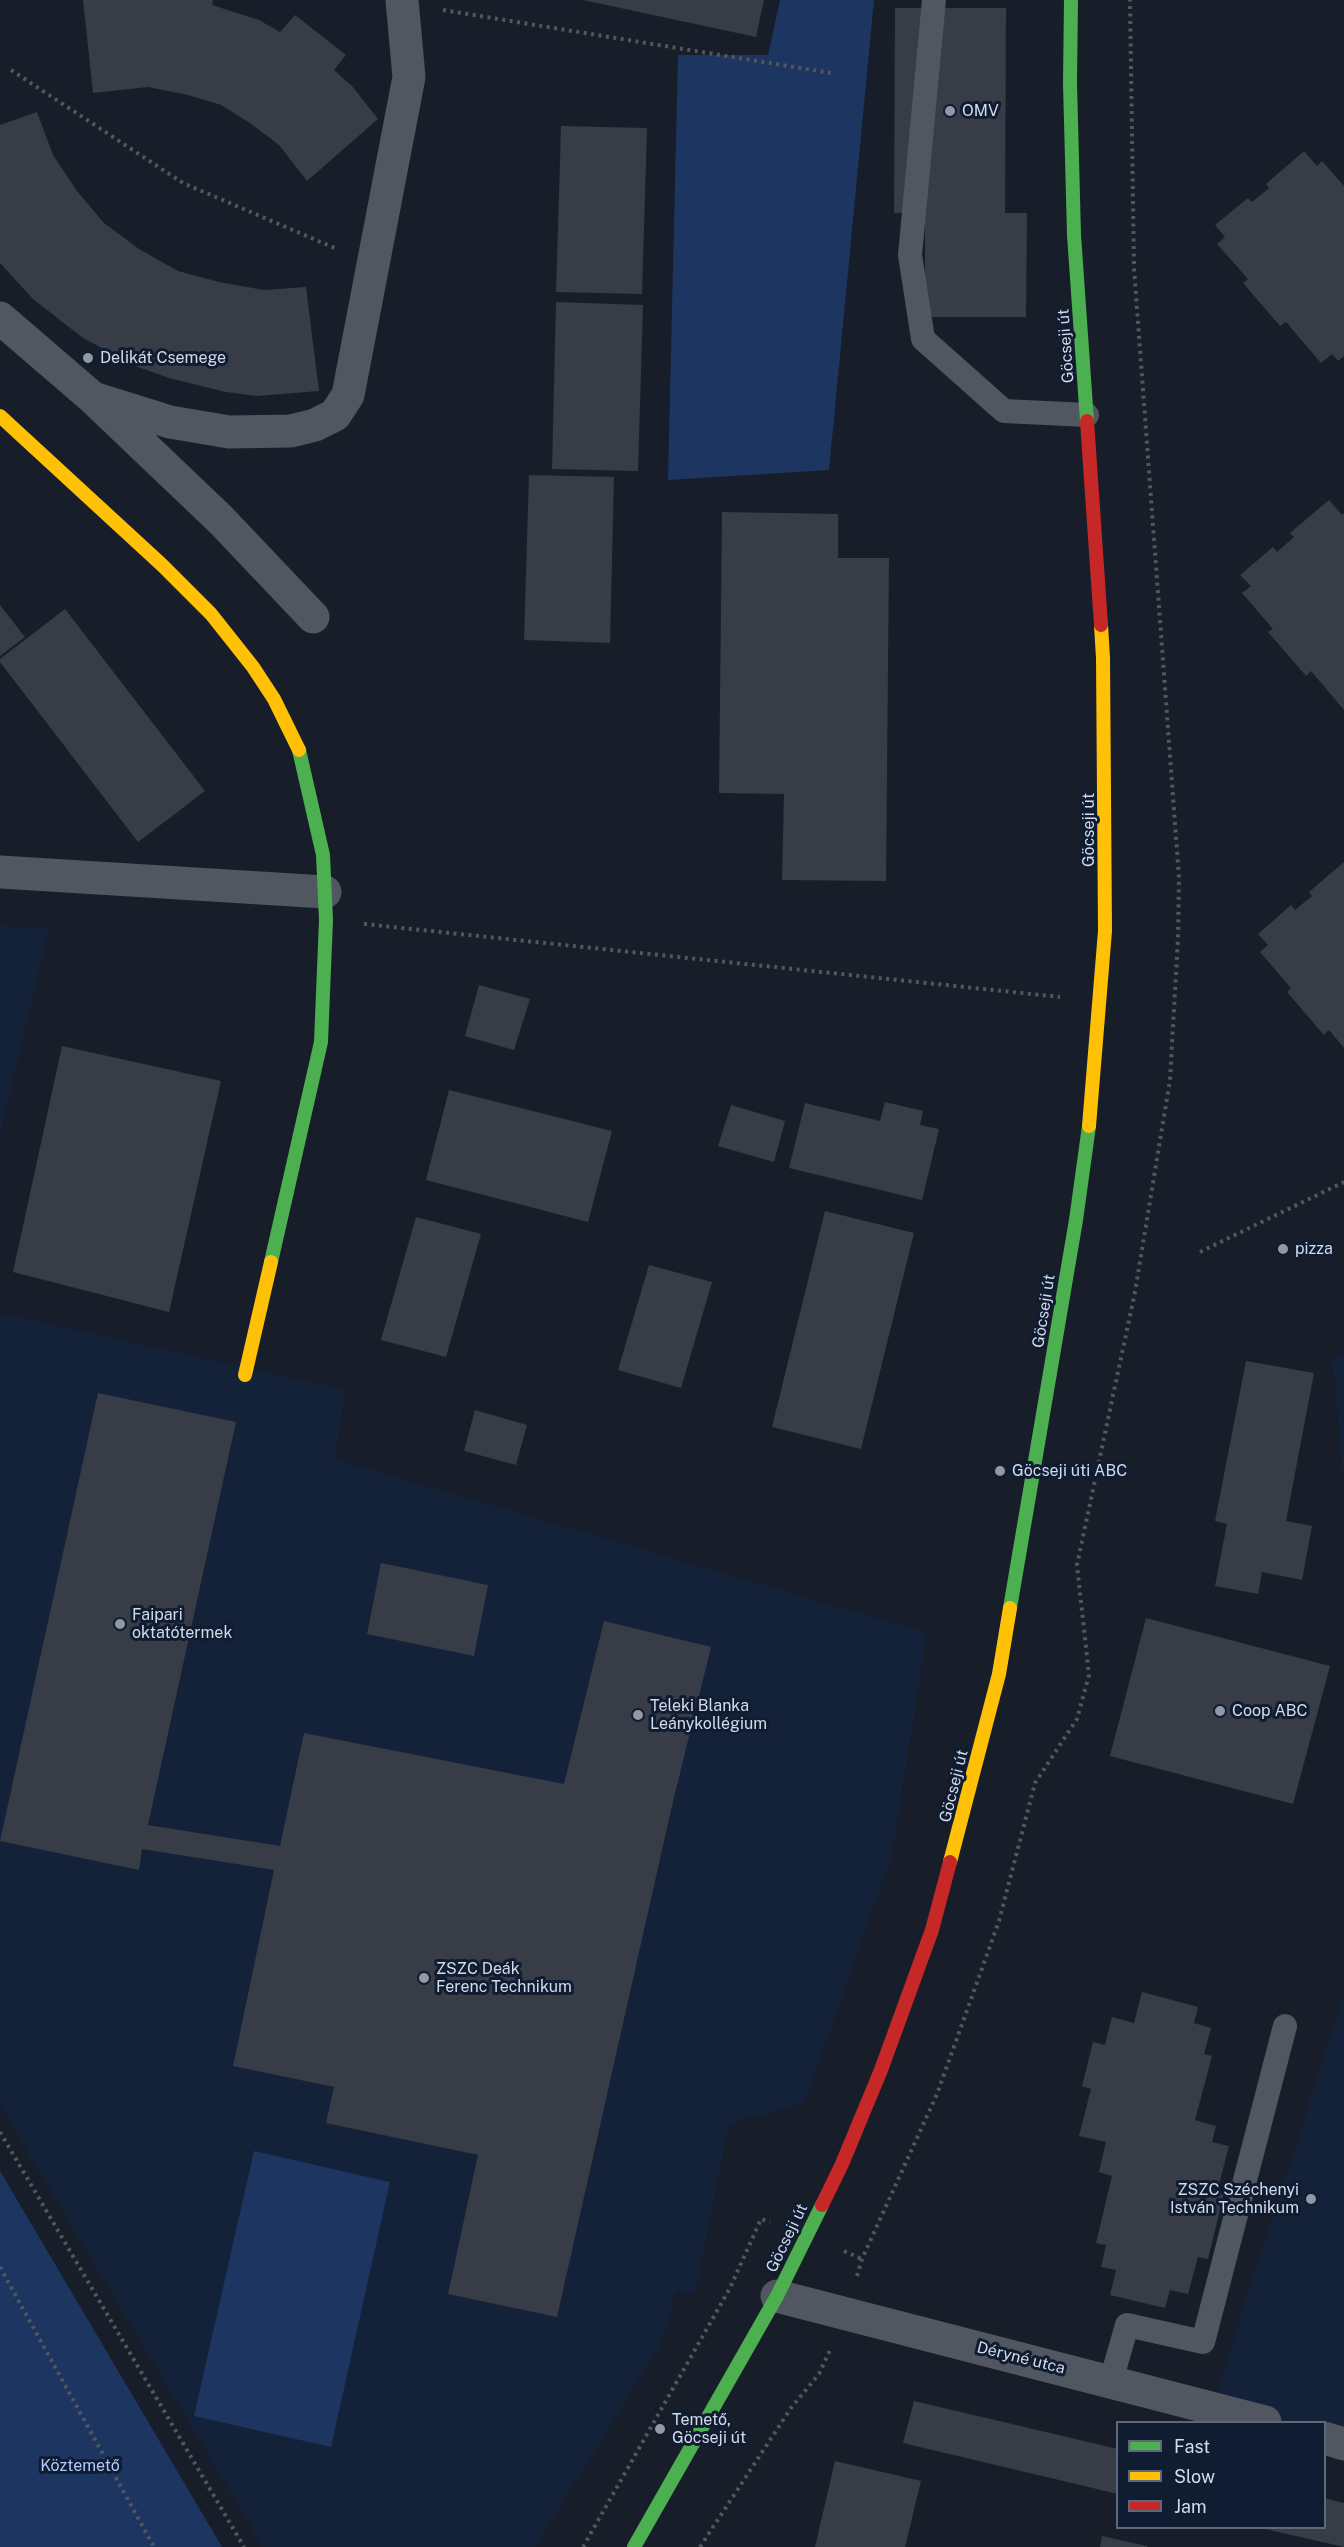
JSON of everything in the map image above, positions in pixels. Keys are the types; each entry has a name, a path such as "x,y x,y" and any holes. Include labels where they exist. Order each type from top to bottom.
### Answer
{"main road":[{"name":"Göcseji út","path":"634,2547 777,2296 842,2164 881,2070 932,1930 999,1674 1076,1220 1092,1100 1105,931 1103,658 1074,235 1070,84 1071,0"},
{"path":"0,416 170,573 211,614 253,667 287,724 305,770 323,855 325,906 321,1042 246,1375"}],"street":[{"path":"93,398 170,422 229,432 291,431 315,425 335,415 348,395 409,77 403,2"},
{"path":"0,318 93,398 221,520 313,617"},
{"path":"0,872 325,906"},
{"name":"Déryné utca","path":"777,2296 1261,2421"},
{"path":"1326,2439 1344,2444"}],"lane":[{"path":"934,0 910,255 923,339 1005,411 1087,415"},
{"path":"1111,2381 1127,2325 1203,2342 1285,2026"}],"path":[{"path":"403,2 831,73"},
{"path":"11,70 183,183 374,265"},
{"path":"325,906 1061,998"},
{"path":"1200,1252 1344,1182"},
{"path":"0,2132 244,2547"},
{"path":"0,2267 154,2547"},
{"path":"700,2547 791,2408 819,2374 846,2313"}],"shaded area":[{"path":"0,926 49,929 0,1133"},
{"name":"ZSZC Deák Ferenc Technikum","path":"0,1313 346,1390 334,1459 927,1633 892,1854 805,2102 729,2124 694,2295 676,2291 660,2345 535,2547 263,2547 0,2105"},
{"path":"1344,1351 1344,1487 1333,1360"},
{"name":"ZSZC Széchenyi István Technikum","path":"1344,1995 1344,2436 1326,2423 1326,2421 1285,2421 1213,2404"}],"green space":[{"path":"780,0 874,0 829,470 668,480 678,55 768,55"},
{"path":"254,2151 390,2182 331,2447 194,2416"},
{"name":"Köztemető","path":"0,2171 222,2547 0,2547"}],"building":[{"path":"83,0 213,0 212,5 259,20 280,32 295,15 346,55 334,70 352,86 378,119 307,181 279,145 221,105 188,95 148,87 93,93"},
{"path":"583,0 764,0 756,37"},
{"name":"OMV","path":"895,8 1006,8 1005,213 1027,213 1026,317 925,317 925,213 894,213"},
{"path":"37,112 53,155 77,191 104,223 139,249 178,271 219,282 264,290 306,287 319,391 257,396 226,392 169,378 138,367 83,338 33,299 0,263 0,125"},
{"path":"561,126 647,128 642,294 556,292"},
{"path":"1304,151 1317,166 1322,161 1344,186 1344,356 1338,361 1332,354 1321,363 1286,322 1280,326 1243,283 1248,279 1217,244 1225,237 1215,225 1248,198 1252,202 1269,188 1266,184"},
{"path":"556,302 643,305 638,471 552,469"},
{"path":"529,475 614,477 610,643 524,640"},
{"path":"1329,500 1342,515 1344,513 1344,710 1311,671 1306,676 1268,632 1273,629 1242,593 1251,586 1240,575 1273,547 1277,552 1294,537 1290,533"},
{"path":"722,512 838,514 838,558 889,558 886,881 782,880 784,794 719,793"},
{"path":"0,605 25,637 0,656"},
{"path":"65,609 205,791 138,842 0,662 0,659"},
{"path":"1344,862 1344,1048 1329,1030 1324,1035 1287,992 1291,988 1260,952 1268,945 1258,934 1291,905 1295,910 1312,896 1309,892"},
{"path":"479,985 530,999 514,1050 465,1036"},
{"path":"62,1046 221,1081 169,1312 13,1272"},
{"path":"449,1090 612,1131 588,1222 426,1180"},
{"path":"885,1102 923,1111 920,1125 939,1129 922,1200 789,1168 805,1103 880,1121"},
{"path":"731,1105 785,1121 774,1162 718,1146"},
{"path":"825,1211 914,1233 861,1449 772,1427"},
{"path":"416,1217 481,1234 446,1357 381,1340"},
{"path":"649,1265 712,1282 681,1388 618,1370"},
{"path":"1246,1361 1314,1373 1286,1521 1312,1526 1302,1580 1262,1572 1258,1594 1215,1586 1227,1524 1215,1521"},
{"path":"98,1393 236,1422 148,1825 280,1846 304,1733 564,1784 604,1621 711,1647 671,1810 557,2317 448,2294 478,2155 326,2123 334,2087 233,2066 274,1870 142,1849 139,1870 0,1841"},
{"path":"475,1410 527,1425 516,1465 464,1451"},
{"path":"381,1563 488,1585 474,1656 367,1634"},
{"name":"Coop ABC","path":"1146,1618 1330,1666 1293,1804 1110,1756"},
{"path":"1142,1992 1198,2007 1194,2023 1211,2028 1204,2054 1212,2056 1195,2120 1216,2126 1212,2142 1229,2146 1217,2192 1224,2193 1208,2259 1198,2257 1188,2294 1170,2290 1165,2308 1110,2295 1116,2270 1101,2267 1106,2245 1096,2243 1112,2176 1099,2172 1106,2142 1079,2136 1091,2089 1082,2086 1093,2042 1105,2045 1112,2017 1134,2023"},
{"path":"914,2401 1116,2449 1116,2494 903,2443"},
{"path":"835,2461 921,2481 905,2547 815,2547"},
{"path":"1326,2498 1344,2503 1344,2547 1265,2529 1326,2529"},
{"path":"1102,2536 1147,2546 1147,2547 1100,2547"}],"traffic: fast":[{"path":"1071,0 1070,83 1074,235 1087,421"},
{"path":"271,1262 321,1042 326,920 323,855 299,750"},
{"path":"1010,1608 1076,1220 1089,1126"},
{"path":"634,2547 777,2296 822,2205"}],"traffic: slow":[{"path":"0,416 162,565 211,614 253,667 274,699 299,750"},
{"path":"1089,1126 1105,931 1101,625"},
{"path":"245,1375 271,1262"},
{"path":"950,1862 999,1674 1010,1608"}],"traffic: jam":[{"path":"1087,421 1101,625"},
{"path":"822,2205 842,2164 881,2070 932,1930 950,1862"}],"place":[{"name":"OMV","path":"950,111"},
{"name":"Delikát Csemege","path":"88,358"},
{"name":"pizza","path":"1283,1249"},
{"name":"Göcseji úti ABC","path":"1000,1471"},
{"name":"Faipari oktatótermek","path":"120,1624"},
{"name":"Coop ABC","path":"1220,1711"},
{"name":"Teleki Blanka Leánykollégium","path":"638,1715"},
{"name":"ZSZC Deák Ferenc Technikum","path":"424,1978"},
{"name":"ZSZC Széchenyi István Technikum","path":"1311,2199"},
{"name":"Temető, Göcseji út","path":"660,2429"}]}
